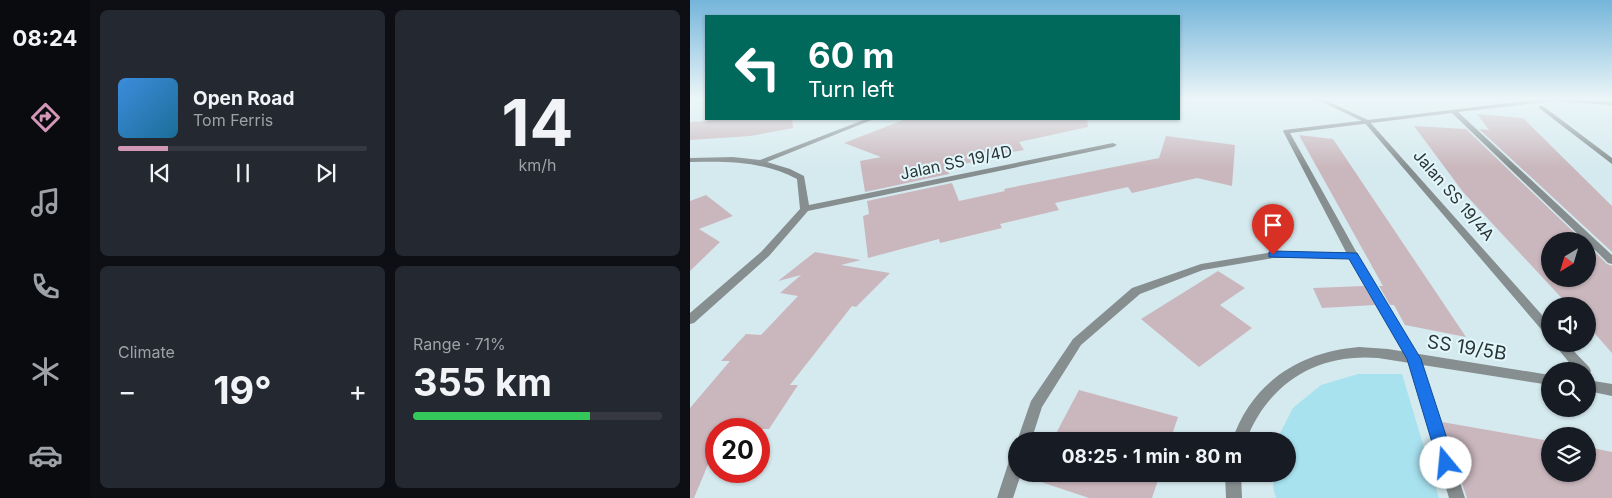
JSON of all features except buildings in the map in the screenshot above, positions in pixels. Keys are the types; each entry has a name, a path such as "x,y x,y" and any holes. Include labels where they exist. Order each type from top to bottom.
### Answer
{"street":[{"path":"763,161 863,122"},
{"path":"1356,122 1286,131 1353,255 1414,359 1457,498"},
{"name":"Jalan SS 19/4A","path":"1367,122 1541,322"},
{"path":"1465,122 1612,261"},
{"path":"1561,122 1612,162"},
{"name":"Jalan SS 19/4D","path":"805,209 1113,145"},
{"path":"690,160 763,161 787,170 801,178 805,209 764,254 690,320"},
{"path":"1027,432 1036,404 1078,342 1136,291 1201,267 1273,255 1353,255"},
{"name":"SS 19/5B","path":"1242,432 1244,423 1260,398 1286,375 1319,358 1352,352 1414,359 1541,379"},
{"path":"1567,352 1576,362"},
{"path":"1005,498 1010,482"},
{"path":"1233,482 1234,498"}],"shaded area":[{"path":"1358,374 1402,374 1439,498 1276,498 1273,482 1296,482 1296,432 1281,432 1293,408 1321,385"}],"route":[{"path":"1273,255 1353,255 1414,359 1446,463"}]}
